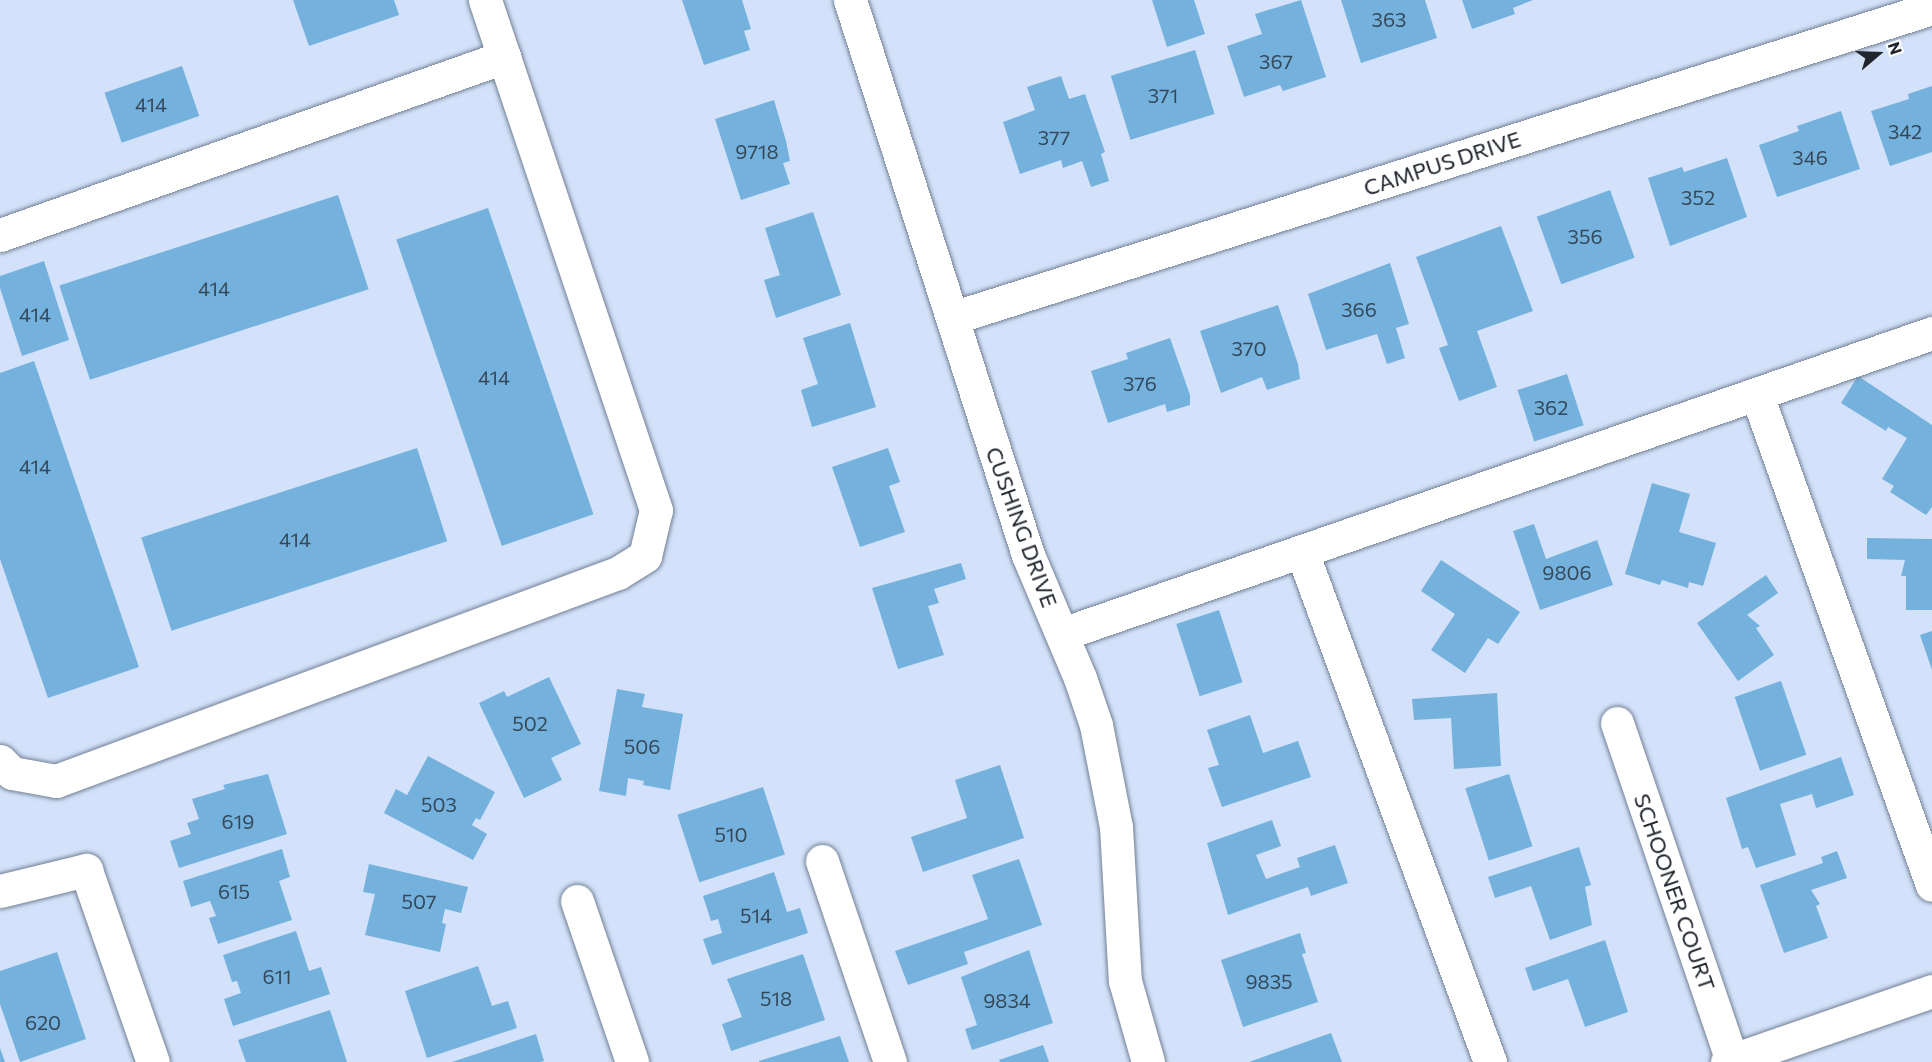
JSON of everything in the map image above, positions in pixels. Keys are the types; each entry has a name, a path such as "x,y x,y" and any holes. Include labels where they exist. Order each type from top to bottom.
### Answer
{"street":[{"path":"0,761 12,773 56,781 618,573 645,556 656,510 485,0"},
{"name":"CUSHING DRIVE","path":"850,0 1028,555 1062,634 1096,725 1116,827 1125,981 1148,1062"},
{"name":"CAMPUS DRIVE","path":"952,318 1932,8"},
{"path":"0,235 504,57"},
{"path":"1062,634 1932,333"},
{"path":"1757,395 1932,885"},
{"path":"1302,552 1490,1062"},
{"name":"SCHOONER COURT","path":"1617,723 1729,1061"},
{"path":"822,861 890,1062"},
{"path":"0,891 86,870 151,1061"},
{"path":"577,901 632,1062"},
{"path":"1729,1061 1932,991"}],"building":[{"path":"293,0 394,0 399,15 309,46"},
{"path":"682,0 742,0 751,29 744,31 750,50 704,65"},
{"path":"1152,0 1194,0 1205,34 1167,47"},
{"path":"1301,0 1326,77 1283,91 1280,85 1244,97 1227,46 1262,34 1255,14"},
{"path":"1341,0 1425,0 1437,38 1361,63"},
{"path":"1462,0 1533,0 1513,8 1515,14 1472,29"},
{"path":"1195,50 1215,114 1130,140 1111,76"},
{"path":"182,66 199,116 122,143 104,93"},
{"path":"1061,76 1069,99 1085,94 1105,152 1101,154 1109,181 1091,187 1082,161 1063,168 1061,160 1020,174 1003,122 1035,110 1027,87"},
{"path":"1932,86 1932,152 1890,166 1871,111 1909,99 1908,94"},
{"path":"774,100 790,161 783,163 790,184 741,200 715,119"},
{"path":"1841,111 1860,169 1777,197 1759,145 1799,131 1797,126"},
{"path":"1727,158 1747,217 1670,246 1648,178 1682,167 1684,172"},
{"path":"1610,190 1635,258 1561,284 1537,217"},
{"path":"338,195 369,289 90,380 59,286"},
{"path":"488,208 593,514 502,546 396,240"},
{"path":"813,212 841,295 776,318 764,280 780,275 765,228"},
{"path":"1501,226 1533,311 1477,331 1497,387 1459,401 1439,348 1448,345 1416,257"},
{"path":"44,261 69,340 22,356 0,288 0,276"},
{"path":"1390,263 1409,324 1396,328 1405,358 1387,364 1377,334 1326,350 1308,294"},
{"path":"1278,305 1298,364 1300,379 1267,390 1262,377 1221,393 1200,331"},
{"path":"850,323 876,407 812,427 801,390 818,384 803,338"},
{"path":"1170,338 1190,395 1190,405 1167,412 1165,404 1108,423 1091,371 1128,359 1126,353"},
{"path":"34,361 139,667 48,698 0,559 0,373"},
{"path":"1567,374 1584,425 1534,441 1518,390"},
{"path":"1858,376 1932,425 1932,507 1926,515 1890,492 1894,486 1882,479 1907,438 1888,427 1886,431 1841,403"},
{"path":"417,448 447,541 171,631 141,538"},
{"path":"888,448 900,482 889,486 905,532 860,547 832,467"},
{"path":"1652,483 1690,494 1679,532 1716,543 1703,586 1689,582 1688,588 1662,580 1660,585 1625,574"},
{"path":"1534,524 1546,559 1597,540 1613,585 1540,610 1513,531"},
{"path":"1867,538 1932,539 1932,610 1906,610 1906,576 1901,576 1905,560 1867,559"},
{"path":"1441,560 1520,612 1498,644 1488,638 1465,673 1431,650 1455,614 1421,591"},
{"path":"961,563 966,579 934,589 939,603 928,606 944,655 898,669 872,588"},
{"path":"1766,575 1778,593 1747,615 1760,626 1756,628 1774,655 1738,681 1697,623"},
{"path":"1219,610 1242,682 1200,696 1176,624"},
{"path":"1932,631 1932,670 1920,635"},
{"path":"549,677 581,744 551,758 562,780 524,798 479,703 504,691 507,697"},
{"path":"1781,681 1806,755 1760,771 1735,697"},
{"path":"617,689 645,694 642,707 683,714 670,790 643,785 644,781 628,778 626,796 599,791"},
{"path":"1497,693 1501,766 1454,769 1451,718 1414,720 1412,699"},
{"path":"1250,715 1263,753 1298,741 1311,777 1222,807 1208,768 1219,765 1207,730"},
{"path":"428,756 495,792 480,820 476,818 472,825 487,834 473,860 384,813 396,789 407,795"},
{"path":"1841,757 1854,795 1816,808 1812,794 1780,804 1796,855 1756,868 1748,847 1742,849 1726,798"},
{"path":"1000,765 1024,838 923,872 911,837 967,818 955,780"},
{"path":"268,774 287,834 179,868 170,841 191,834 187,823 199,819 192,799 225,789 223,785"},
{"path":"1509,774 1532,846 1489,860 1465,788"},
{"path":"763,787 785,855 699,882 677,815"},
{"path":"1272,820 1281,846 1256,855 1266,879 1300,867 1297,858 1335,845 1348,883 1311,896 1308,887 1228,915 1207,843"},
{"path":"1579,847 1591,885 1585,887 1592,925 1550,940 1531,886 1495,898 1488,877"},
{"path":"282,849 290,877 279,881 292,920 218,944 209,918 216,916 210,901 191,907 183,881"},
{"path":"1837,851 1847,878 1811,890 1820,904 1816,906 1828,938 1784,953 1760,885 1823,863 1821,857"},
{"path":"1019,859 1042,925 964,952 968,964 908,985 895,951 988,919 972,875"},
{"path":"369,864 468,887 461,913 445,909 442,923 446,924 440,952 365,935 375,894 363,892"},
{"path":"774,872 787,912 800,908 808,933 712,965 703,939 722,933 718,919 711,921 703,896"},
{"path":"296,931 309,971 321,967 330,994 233,1026 224,999 241,993 237,981 232,982 223,955"},
{"path":"1300,933 1306,953 1302,954 1318,1002 1243,1027 1221,960"},
{"path":"1605,940 1628,1012 1585,1027 1568,979 1533,991 1525,968"},
{"path":"1029,950 1053,1023 972,1050 965,1029 977,1025 961,977"},
{"path":"57,952 86,1039 20,1062 0,1004 0,971"},
{"path":"803,954 825,1020 731,1051 722,1024 742,1017 727,979"},
{"path":"478,966 492,1006 508,1001 517,1028 427,1058 405,991"},
{"path":"330,1010 347,1062 246,1062 238,1040"},
{"path":"1331,1033 1342,1062 1249,1062"},
{"path":"536,1034 544,1061 541,1062 452,1062"},
{"path":"840,1036 849,1062 759,1062 759,1061"},
{"path":"1043,1045 1049,1062 1000,1062 999,1060"},
{"path":"0,1048 5,1062 0,1062"}]}
